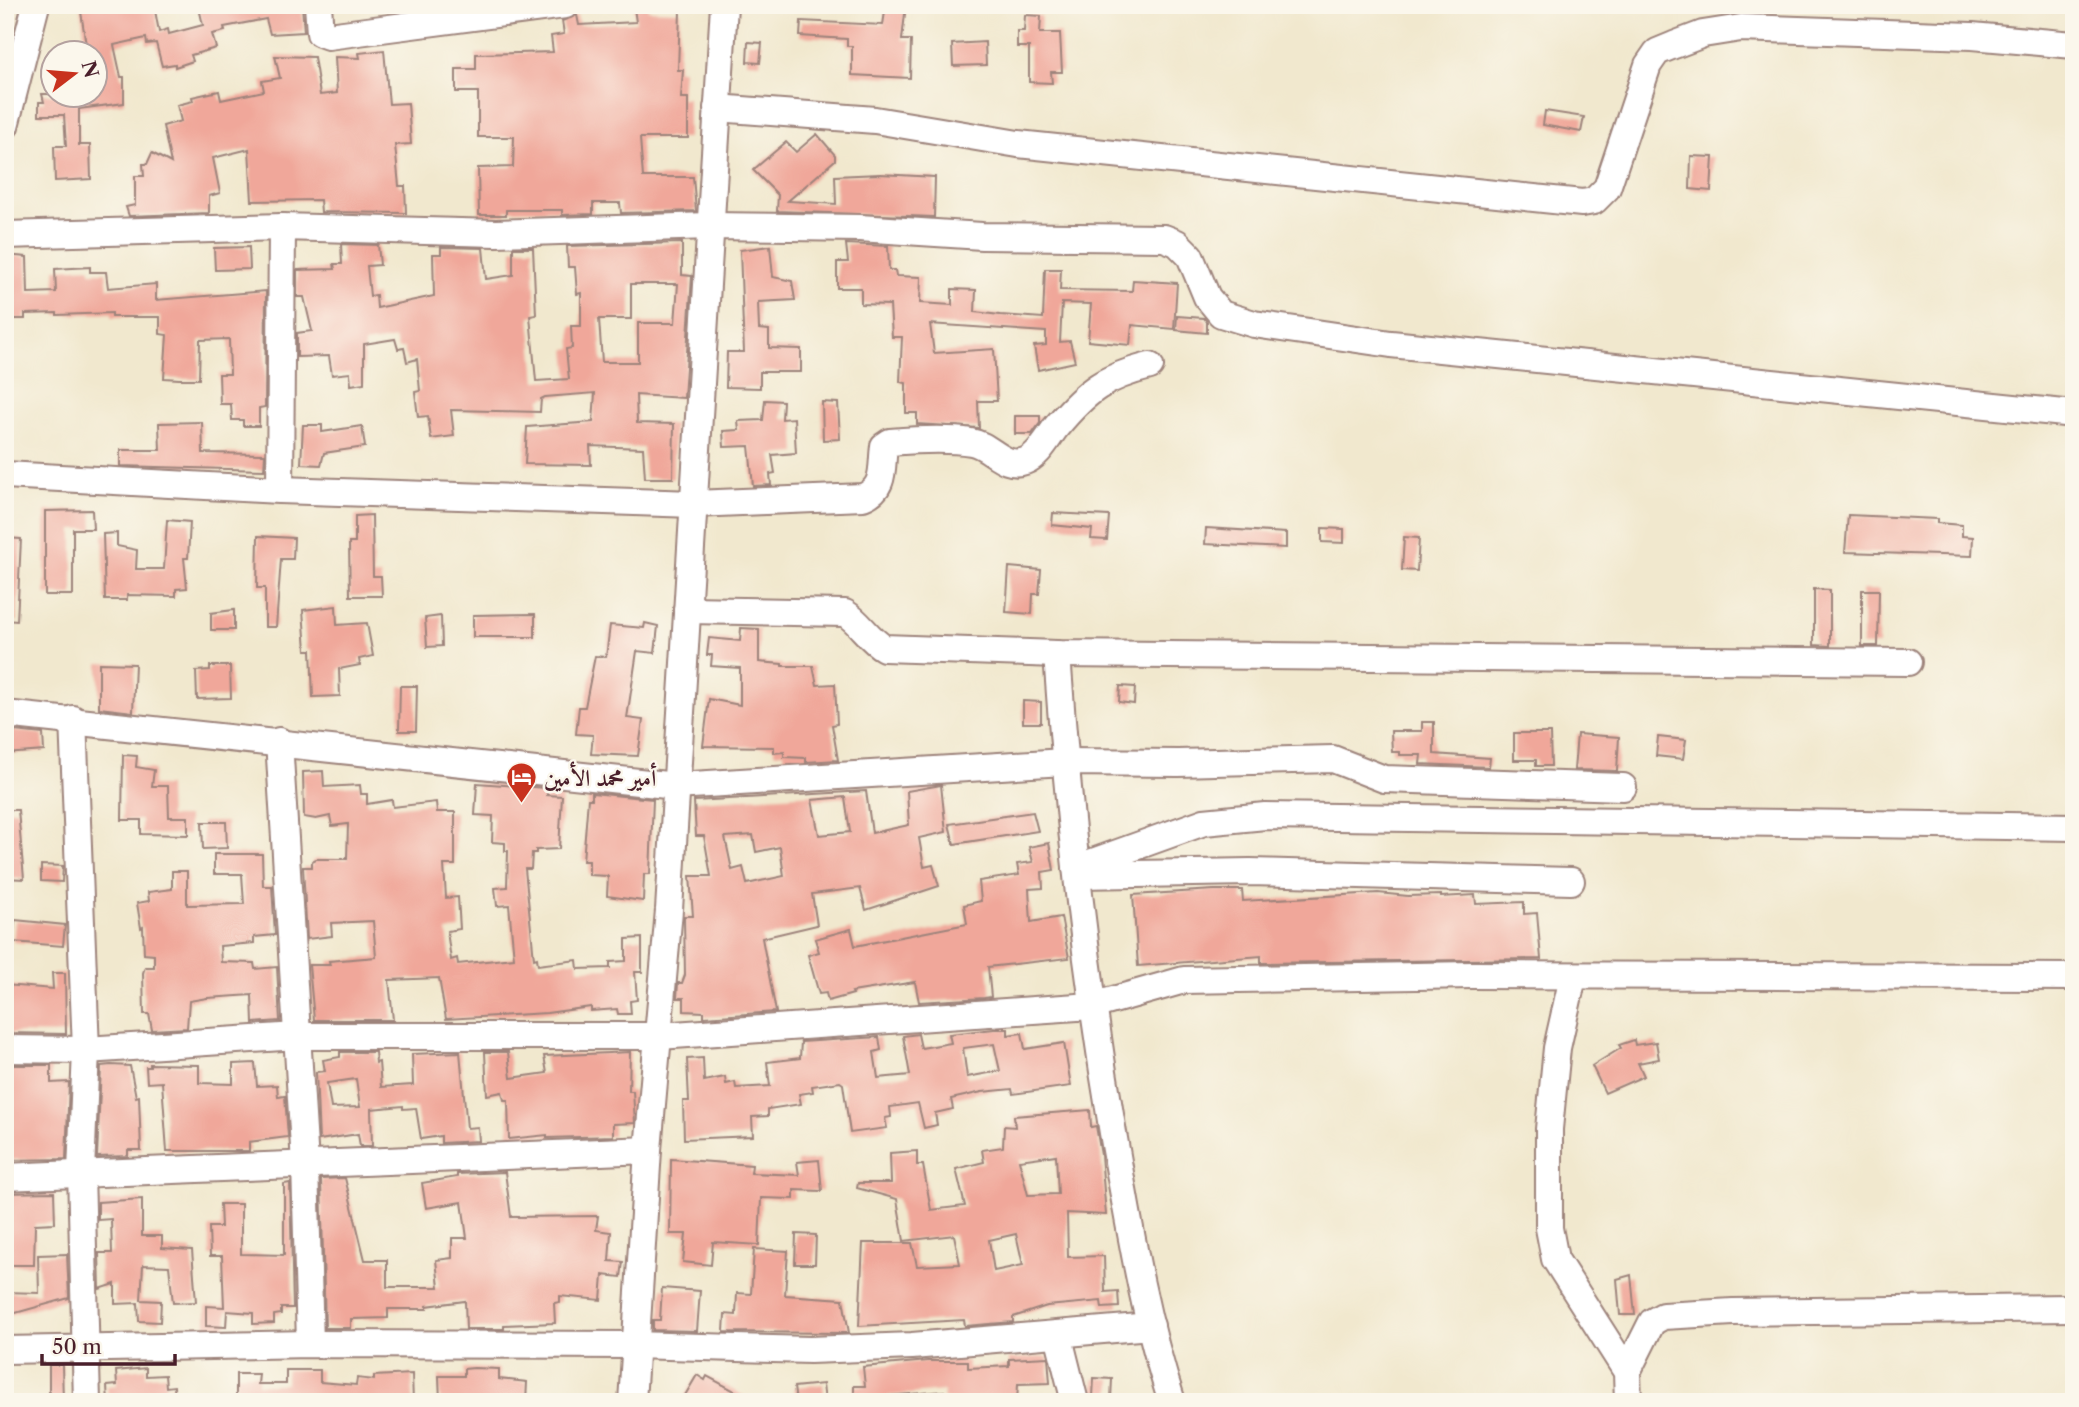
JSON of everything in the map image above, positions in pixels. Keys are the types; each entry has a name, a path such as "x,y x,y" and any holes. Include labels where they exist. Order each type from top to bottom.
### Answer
{"street":[{"path":"5,126 36,5"},
{"path":"318,5 320,33 328,36 565,5"},
{"path":"632,1402 676,786 724,5"},
{"path":"717,108 875,120 1018,144 1582,202 1594,201 1607,188 1637,93 1648,65 1657,52 1703,34 1741,28 1780,27 1972,36 2074,45"},
{"path":"5,235 282,227 496,233 709,226 859,228 982,236 1164,238 1177,243 1190,256 1207,297 1221,314 1254,324 1391,344 2074,414"},
{"path":"280,490 282,227"},
{"path":"5,475 280,490 694,504 863,497 875,492 881,482 884,446 890,442 972,442 1014,463 1027,461 1077,404 1105,381 1114,375 1150,366"},
{"path":"687,610 836,612 853,617 872,641 884,648 1057,654 1908,663"},
{"path":"1057,654 1065,762 1092,1006 1122,1194 1151,1326 1172,1402"},
{"path":"5,714 279,741 676,786 1065,762 1178,764 1333,759 1384,779 1623,788"},
{"path":"73,719 86,1050 81,1172 87,1402"},
{"path":"279,741 305,1164 310,1344"},
{"path":"1077,872 1204,822 1265,816 2074,827"},
{"path":"1077,872 1250,872 1571,881"},
{"path":"1573,977 1557,1048 1549,1129 1551,1245 1566,1277 1628,1372"},
{"path":"5,1049 86,1050 297,1036 659,1036 1092,1006 1184,980 2074,977"},
{"path":"5,1177 648,1150"},
{"path":"1628,1402 1628,1372 1652,1322 1663,1316 1733,1312 2074,1308"},
{"path":"5,1350 310,1344 634,1345 821,1350 912,1346 1151,1326"},
{"path":"1058,1334 1075,1402"}],"building":[{"path":"80,5 154,5 159,32 168,29 169,34 203,25 199,8 208,5 302,5 304,32 270,34 266,19 224,27 225,31 212,34 216,48 191,55 193,61 175,67 175,64 162,66 156,43 147,44 146,38 114,45 121,77 124,77 124,103 108,105 108,38 85,38"},
{"path":"647,5 648,10 680,11 678,70 683,70 681,98 688,98 688,138 640,138 643,177 693,177 696,211 621,213 620,203 593,203 593,214 562,215 562,210 506,210 506,215 479,215 478,168 513,167 514,137 478,137 478,92 456,92 456,69 476,69 476,54 553,52 551,36 564,34 562,21 577,15 579,25 636,22 634,8"},
{"path":"886,5 906,5 902,40 911,40 910,78 852,75 852,46 847,46 847,39 800,36 801,21 883,25"},
{"path":"1025,15 1041,16 1040,33 1060,33 1062,72 1051,72 1052,83 1029,82 1029,47 1017,47 1017,31 1024,31"},
{"path":"748,42 762,43 760,63 747,62"},
{"path":"985,42 986,65 953,66 952,44"},
{"path":"384,50 389,104 408,103 411,144 395,145 399,186 405,186 406,213 321,212 320,200 252,201 249,149 213,158 220,193 209,196 209,213 129,216 126,207 135,205 135,176 144,176 143,164 147,164 152,153 171,163 163,126 181,121 177,105 193,101 192,97 219,91 221,100 264,91 262,81 280,78 275,56 314,57 320,95 337,93 335,57 360,58 359,53"},
{"path":"39,108 86,108 79,109 79,145 90,145 91,179 55,181 54,146 66,146 64,115 39,115"},
{"path":"1545,111 1584,117 1581,132 1543,125"},
{"path":"817,134 835,155 835,160 788,201 836,204 835,176 880,174 935,177 934,217 777,211 778,195 753,170 786,142 796,152"},
{"path":"1691,156 1713,157 1711,191 1690,189"},
{"path":"682,243 682,275 692,276 684,398 636,395 637,423 674,424 673,478 645,478 643,448 590,446 591,465 525,464 527,427 593,422 595,393 545,397 541,399 540,412 451,410 454,436 431,439 428,416 418,417 415,392 420,391 417,359 407,362 404,348 398,349 395,339 364,344 364,383 351,385 350,373 332,375 329,356 297,357 297,333 312,331 304,297 297,297 297,270 335,269 334,264 342,264 341,244 378,245 380,265 367,266 370,296 376,295 377,308 434,296 433,254 441,254 441,247 483,248 486,279 513,275 513,248 533,248 536,315 530,316 536,381 569,379 566,349 572,348 571,326 581,326 581,293 577,294 575,267 568,267 567,246","holes":["631,284 678,284 675,323 638,323 638,362 602,362 599,319 631,319"]},
{"path":"846,244 888,246 889,270 895,270 896,276 921,277 920,303 952,305 952,289 976,290 975,312 1000,315 1043,318 1045,269 1061,269 1060,290 1132,291 1133,280 1177,283 1174,329 1132,325 1130,345 1088,341 1091,304 1062,303 1060,342 1070,341 1075,362 1038,370 1034,346 1046,345 1046,332 930,324 934,353 994,349 997,401 978,401 979,428 917,424 917,413 906,413 906,383 900,382 902,337 892,337 890,305 861,304 861,288 837,288 837,262 848,262"},
{"path":"770,246 773,277 792,281 795,300 758,302 759,329 769,330 769,348 801,349 801,372 760,372 760,388 726,387 727,352 744,352 740,250"},
{"path":"249,247 250,269 215,270 214,248"},
{"path":"5,255 27,257 28,293 56,292 55,269 90,267 90,272 106,272 108,288 156,284 156,300 266,291 265,407 259,408 259,426 243,426 243,420 232,420 231,404 220,404 219,374 230,374 229,339 200,340 199,379 164,378 167,335 160,334 160,317 112,317 112,313 57,313 25,314 25,319 5,319"},
{"path":"1177,316 1204,318 1207,322 1207,333 1176,330"},
{"path":"765,400 783,401 782,419 794,418 796,453 772,455 775,473 770,474 771,485 753,486 749,446 724,447 723,431 739,430 738,421 763,420"},
{"path":"822,402 838,403 840,439 823,440"},
{"path":"1015,416 1040,416 1040,423 1032,434 1015,434"},
{"path":"202,422 203,453 265,454 264,470 120,466 120,450 160,450 159,423"},
{"path":"303,425 322,425 322,432 362,426 365,447 324,453 321,465 301,464"},
{"path":"92,510 93,529 73,529 73,595 45,595 45,511"},
{"path":"1053,513 1109,516 1107,540 1091,539 1092,529 1052,525"},
{"path":"372,515 373,576 381,576 382,596 350,596 349,543 355,543 355,516"},
{"path":"1848,515 1937,519 1937,523 1962,525 1962,536 1973,537 1972,556 1845,552"},
{"path":"167,520 190,522 188,558 184,558 187,588 176,589 176,596 127,595 127,600 105,600 103,534 117,533 117,546 137,550 136,569 164,569"},
{"path":"1206,528 1286,533 1286,548 1205,544"},
{"path":"1322,528 1344,529 1344,543 1322,542"},
{"path":"258,536 294,538 293,559 281,559 276,627 265,627 265,588 257,588"},
{"path":"1404,537 1419,538 1417,571 1402,570"},
{"path":"5,538 21,539 17,621 5,620"},
{"path":"1009,567 1041,570 1039,594 1033,594 1032,614 1006,612"},
{"path":"1814,589 1830,590 1830,646 1814,645"},
{"path":"1862,590 1879,590 1878,646 1862,646"},
{"path":"336,606 337,625 367,623 373,656 359,659 360,665 339,669 340,696 313,697 311,650 306,650 303,610"},
{"path":"234,610 234,630 211,630 211,613"},
{"path":"535,614 535,637 473,637 473,615"},
{"path":"441,616 442,646 427,647 425,618"},
{"path":"645,623 658,626 655,653 637,651 627,718 643,720 638,756 591,754 593,735 576,734 579,707 585,707 595,656 606,657 610,625 644,628"},
{"path":"741,628 759,629 759,662 782,666 813,666 817,685 835,684 837,724 832,725 838,760 806,762 806,758 784,757 784,752 774,753 774,747 703,746 709,699 740,705 740,668 711,666 712,655 707,655 709,638 740,641"},
{"path":"99,663 135,664 133,712 99,708"},
{"path":"210,666 230,666 231,698 197,699 196,671 210,670"},
{"path":"400,686 417,686 416,731 399,731"},
{"path":"1120,686 1135,687 1134,704 1119,702"},
{"path":"1023,701 1041,702 1041,723 1023,723"},
{"path":"1422,722 1434,722 1434,754 1490,758 1489,767 1420,764 1421,755 1400,755 1400,752 1392,752 1391,731 1422,731"},
{"path":"5,730 43,734 44,751 5,754"},
{"path":"1514,733 1550,733 1551,766 1536,766 1536,760 1514,760"},
{"path":"1577,734 1619,737 1617,771 1574,770"},
{"path":"1658,737 1686,740 1683,759 1656,756"},
{"path":"123,755 137,756 136,767 154,770 152,786 168,786 169,817 188,817 188,835 141,834 141,820 122,820"},
{"path":"323,771 324,787 360,785 361,794 367,794 367,804 392,800 393,807 436,802 437,812 455,812 455,865 444,865 446,898 458,897 460,929 447,931 451,960 457,958 458,964 514,958 509,905 497,906 495,888 507,887 508,851 505,851 505,843 492,842 493,816 475,815 477,783 547,788 547,795 562,796 559,849 536,850 536,853 532,853 531,869 525,869 534,959 537,958 538,965 577,960 578,969 610,968 610,962 626,961 626,939 642,938 642,972 635,972 637,1000 630,1001 631,1014 618,1014 617,1009 591,1011 591,1007 547,1013 446,1019 439,978 389,980 393,1020 314,1020 309,965 330,965 329,961 376,957 373,921 331,923 332,936 307,939 303,867 312,867 312,861 316,859 347,859 348,824 332,826 330,816 316,819 304,817 303,772"},
{"path":"941,785 946,832 919,838 924,867 933,865 939,886 866,910 860,888 812,894 817,925 762,938 776,1012 704,1017 704,1012 684,1011 684,998 677,998 678,983 682,983 685,975 684,916 693,916 690,876 711,876 704,836 696,836 694,801 866,791 872,833 909,825 907,791","holes":["845,797 850,832 819,835 812,800","753,835 756,852 780,847 784,876 747,884 743,867 732,870 725,837"]},
{"path":"592,793 653,799 650,874 644,874 643,901 607,896 608,876 589,875 589,861 583,861 588,799 592,799"},
{"path":"5,810 18,810 24,879 5,878"},
{"path":"1033,812 1038,831 954,844 949,824"},
{"path":"202,822 226,822 227,848 203,849"},
{"path":"1049,843 1054,870 1042,872 1043,888 1029,889 1031,922 1061,917 1069,958 988,967 991,997 919,1002 915,982 852,992 853,994 828,1001 826,993 819,994 808,955 819,952 815,939 851,929 855,946 967,924 964,905 981,901 979,881 1019,875 1017,864 1033,862 1029,847"},
{"path":"214,854 262,854 263,886 272,886 275,935 254,937 254,943 220,946 221,962 254,963 255,969 277,967 280,1021 253,1023 252,995 207,998 189,1001 187,1028 152,1030 149,1014 144,1014 143,973 145,967 154,967 154,955 144,954 143,927 141,928 137,903 149,901 148,892 172,889 172,871 187,871 187,905 244,904 242,874 214,874"},
{"path":"41,865 63,866 62,882 41,881"},
{"path":"1242,890 1243,901 1378,893 1441,897 1475,895 1476,904 1524,902 1524,914 1537,913 1541,959 1261,963 1261,956 1138,966 1133,895"},
{"path":"15,920 65,925 63,946 13,942"},
{"path":"52,973 65,973 66,1034 5,1033 5,985 53,989"},
{"path":"1008,1029 1008,1035 1022,1033 1025,1049 1064,1043 1071,1086 1013,1094 1012,1089 982,1092 951,1099 953,1109 935,1113 937,1125 924,1128 918,1103 890,1107 891,1117 885,1118 887,1128 850,1133 843,1084 840,1082 812,1086 813,1092 799,1094 801,1104 768,1109 768,1116 752,1117 753,1136 684,1139 683,1101 689,1101 687,1059 703,1058 704,1081 725,1077 726,1084 735,1082 736,1088 770,1086 767,1062 800,1058 801,1042 879,1037 881,1050 874,1052 878,1078 910,1075 903,1036 918,1034 921,1048 951,1043 949,1034","holes":["994,1044 1000,1071 967,1077 963,1048"]},
{"path":"1634,1040 1635,1045 1656,1042 1659,1059 1638,1063 1644,1076 1605,1093 1592,1066 1621,1048 1619,1045"},
{"path":"340,1052 375,1052 376,1063 379,1062 381,1087 413,1085 412,1054 460,1052 467,1128 478,1127 479,1141 441,1143 441,1136 421,1139 416,1108 403,1109 403,1106 371,1109 372,1146 360,1146 358,1134 319,1140 316,1072 325,1071 323,1060 340,1057","holes":["356,1079 360,1107 331,1108 327,1083"]},
{"path":"485,1052 508,1052 511,1078 547,1073 544,1056 630,1052 629,1091 633,1091 635,1123 613,1124 613,1136 547,1138 547,1135 509,1139 508,1100 504,1100 502,1092 487,1095"},
{"path":"255,1063 257,1086 277,1085 278,1097 285,1096 288,1137 249,1142 249,1151 167,1151 162,1082 147,1083 146,1067 150,1067 150,1064 199,1065 199,1083 233,1084 233,1064"},
{"path":"51,1065 51,1083 69,1082 66,1159 5,1160 5,1103 10,1101 9,1066"},
{"path":"101,1066 130,1066 136,1097 139,1096 141,1150 128,1150 128,1156 97,1157"},
{"path":"1090,1110 1091,1127 1096,1126 1101,1155 1106,1215 1067,1213 1068,1257 1104,1256 1105,1292 1118,1291 1119,1307 1102,1308 1101,1301 1047,1306 1013,1317 1013,1322 965,1326 964,1320 859,1326 863,1243 912,1243 917,1266 960,1264 954,1235 904,1241 897,1199 857,1188 858,1183 891,1183 890,1153 917,1151 917,1165 923,1165 931,1210 965,1206 956,1169 984,1162 982,1150 1003,1147 1004,1126 1015,1127 1014,1116","holes":["1056,1155 1058,1194 1028,1195 1019,1160","1016,1234 1023,1265 994,1271 989,1240"]},
{"path":"671,1159 752,1165 751,1173 799,1175 797,1162 819,1160 822,1191 794,1190 794,1199 761,1198 759,1245 713,1242 711,1265 683,1262 686,1234 670,1234"},
{"path":"505,1172 511,1217 598,1216 596,1230 611,1232 609,1261 623,1262 621,1277 603,1275 601,1300 560,1296 560,1302 554,1303 555,1323 504,1325 504,1329 466,1329 465,1301 427,1306 427,1309 388,1309 388,1318 351,1319 351,1328 325,1328 321,1179 345,1178 365,1260 387,1260 387,1287 439,1287 436,1260 452,1258 452,1238 467,1238 462,1202 426,1208 422,1183 457,1177 457,1174"},
{"path":"290,1183 293,1308 281,1308 281,1314 274,1315 274,1323 253,1324 253,1313 227,1311 226,1327 206,1326 206,1306 224,1307 222,1256 210,1256 209,1227 221,1227 220,1204 241,1204 241,1254 284,1255 284,1184"},
{"path":"54,1192 55,1223 35,1224 34,1265 5,1265 5,1193"},
{"path":"142,1199 142,1236 162,1236 162,1248 192,1250 196,1302 173,1303 169,1266 143,1265 141,1300 161,1301 160,1322 139,1321 138,1303 115,1304 115,1284 100,1289 99,1253 112,1253 111,1219 98,1220 98,1202"},
{"path":"796,1234 816,1235 815,1264 795,1264"},
{"path":"754,1249 788,1251 785,1295 843,1299 849,1333 724,1332 725,1314 736,1315 737,1293 751,1294"},
{"path":"67,1254 69,1298 5,1316 5,1292 39,1293 38,1255"},
{"path":"1631,1275 1635,1315 1620,1315 1617,1279"},
{"path":"662,1288 700,1291 697,1331 653,1330 653,1320 660,1320"},
{"path":"1048,1357 1050,1383 1018,1384 1017,1402 959,1402 943,1399 944,1391 888,1396 889,1402 854,1402 854,1386 865,1386 863,1367 928,1361 968,1361 968,1368 1009,1366 1009,1359"},
{"path":"49,1365 62,1365 63,1402 49,1402"},
{"path":"146,1368 146,1376 165,1375 166,1387 174,1386 175,1402 108,1402 107,1386 117,1385 116,1371"},
{"path":"464,1369 499,1369 499,1379 527,1382 526,1402 440,1402 439,1376 464,1376"},
{"path":"286,1370 320,1370 320,1382 356,1385 357,1378 374,1380 374,1376 412,1374 413,1402 236,1402 236,1374 259,1374 258,1384 286,1384"},
{"path":"697,1375 705,1380 707,1376 755,1402 681,1402"},
{"path":"1094,1378 1112,1379 1111,1399 1093,1397"},
{"path":"823,1384 825,1402 796,1402 794,1387"}],"place":[{"name":"أمير محمد الأمين","path":"521,805"}]}
